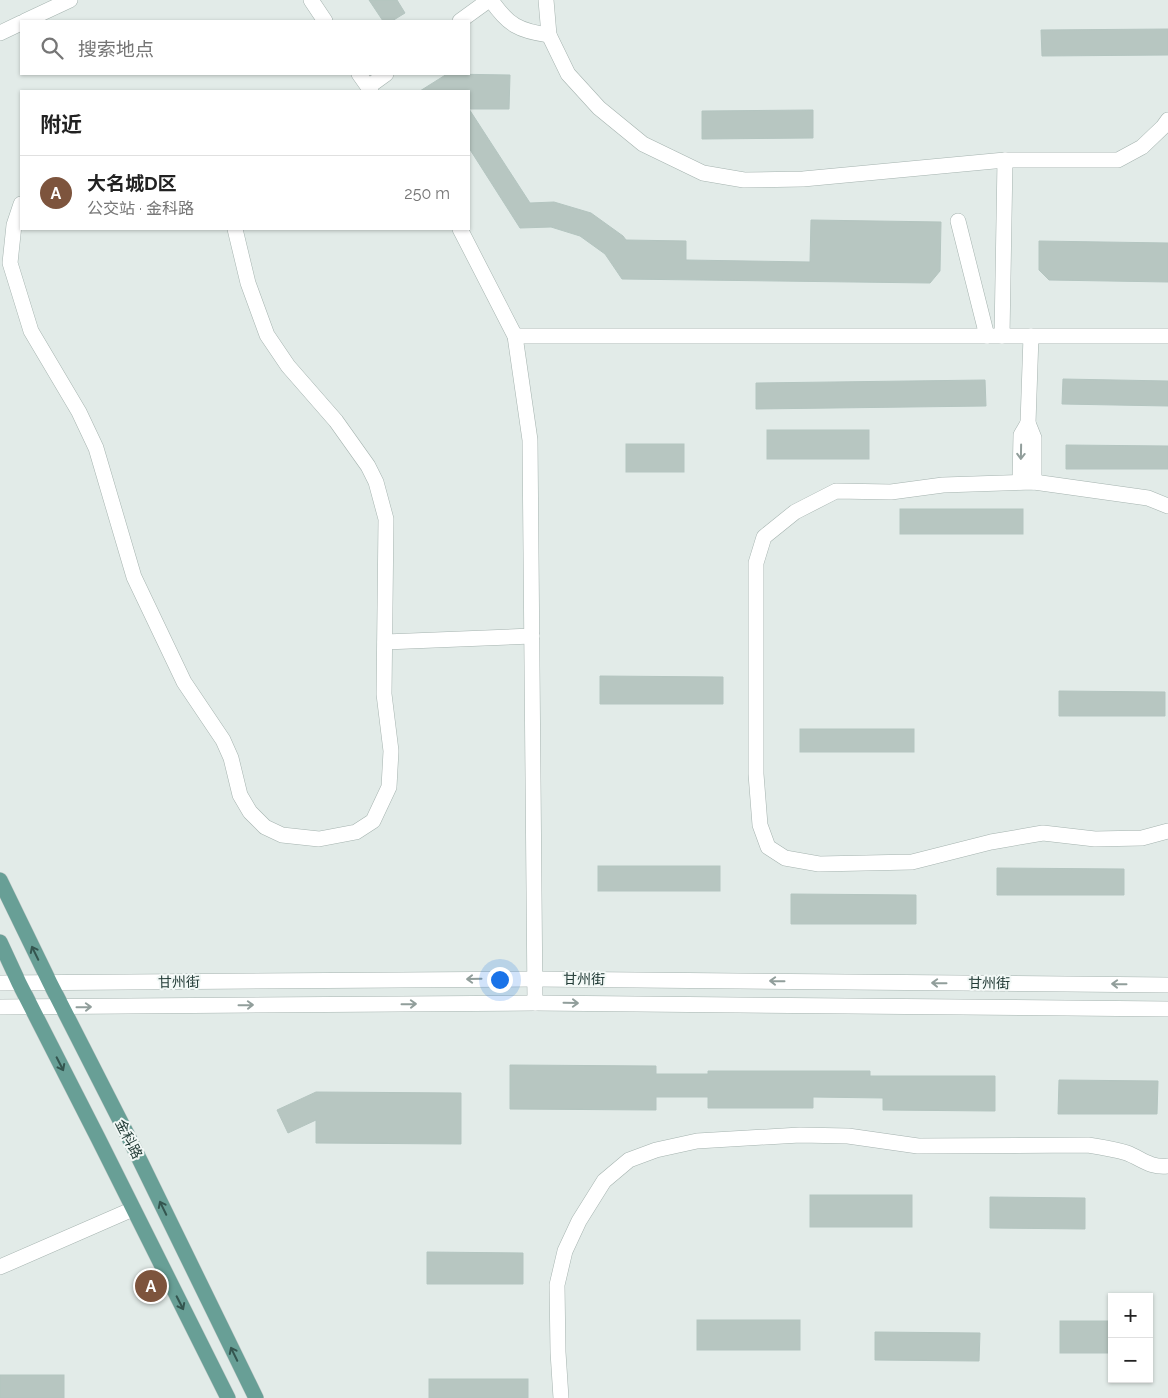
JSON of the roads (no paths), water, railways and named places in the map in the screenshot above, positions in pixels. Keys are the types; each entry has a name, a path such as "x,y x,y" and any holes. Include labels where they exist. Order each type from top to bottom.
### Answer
{"main road":[{"name":"金科路","path":"0,880 256,1398"},
{"name":"金科路","path":"0,942 228,1398"}],"street":[{"path":"28,20 70,0"},
{"path":"311,0 324,20"},
{"path":"461,20 490,0 501,14 515,25 531,32 549,35"},
{"path":"546,0 549,35 568,74 599,108 643,144 703,173 744,180 803,179 1005,160 1118,160 1142,147 1168,120"},
{"path":"0,33 20,23"},
{"path":"360,75 369,89 385,75"},
{"path":"994,336 1005,160"},
{"path":"20,207 14,225 10,263 31,330 79,412 96,448 134,577 184,682 223,740 231,758 240,795 250,812 264,827 282,835 318,839 356,832 372,822 389,787 390,751 384,694 386,520 376,482 368,466 336,421 288,366 267,335 248,283 235,230"},
{"path":"958,221 994,336"},
{"path":"461,230 515,336 530,440 535,1003"},
{"path":"515,336 1168,336"},
{"path":"1027,482 1034,438 1028,423 1031,336"},
{"path":"1168,506 1148,498 1027,482 943,486 891,492 836,491 795,512 764,537 756,563 756,774 760,825 768,847 786,858 819,864 912,862 991,842 1043,833 1095,839 1142,838 1168,831"},
{"path":"385,642 532,636"},
{"name":"甘州街","path":"0,983 535,979 1168,985"},
{"name":"甘州街","path":"0,1007 535,1003 1168,1009"},
{"path":"561,1398 557,1285 565,1251 579,1221 604,1181 629,1160 656,1150 697,1141 800,1135 848,1136 918,1146 1088,1145 1109,1148 1128,1154 1168,1176"},
{"path":"1148,1164 1168,1166"},
{"path":"0,1267 133,1209"}],"place":[{"name":"大名城D区","path":"151,1286"}]}
